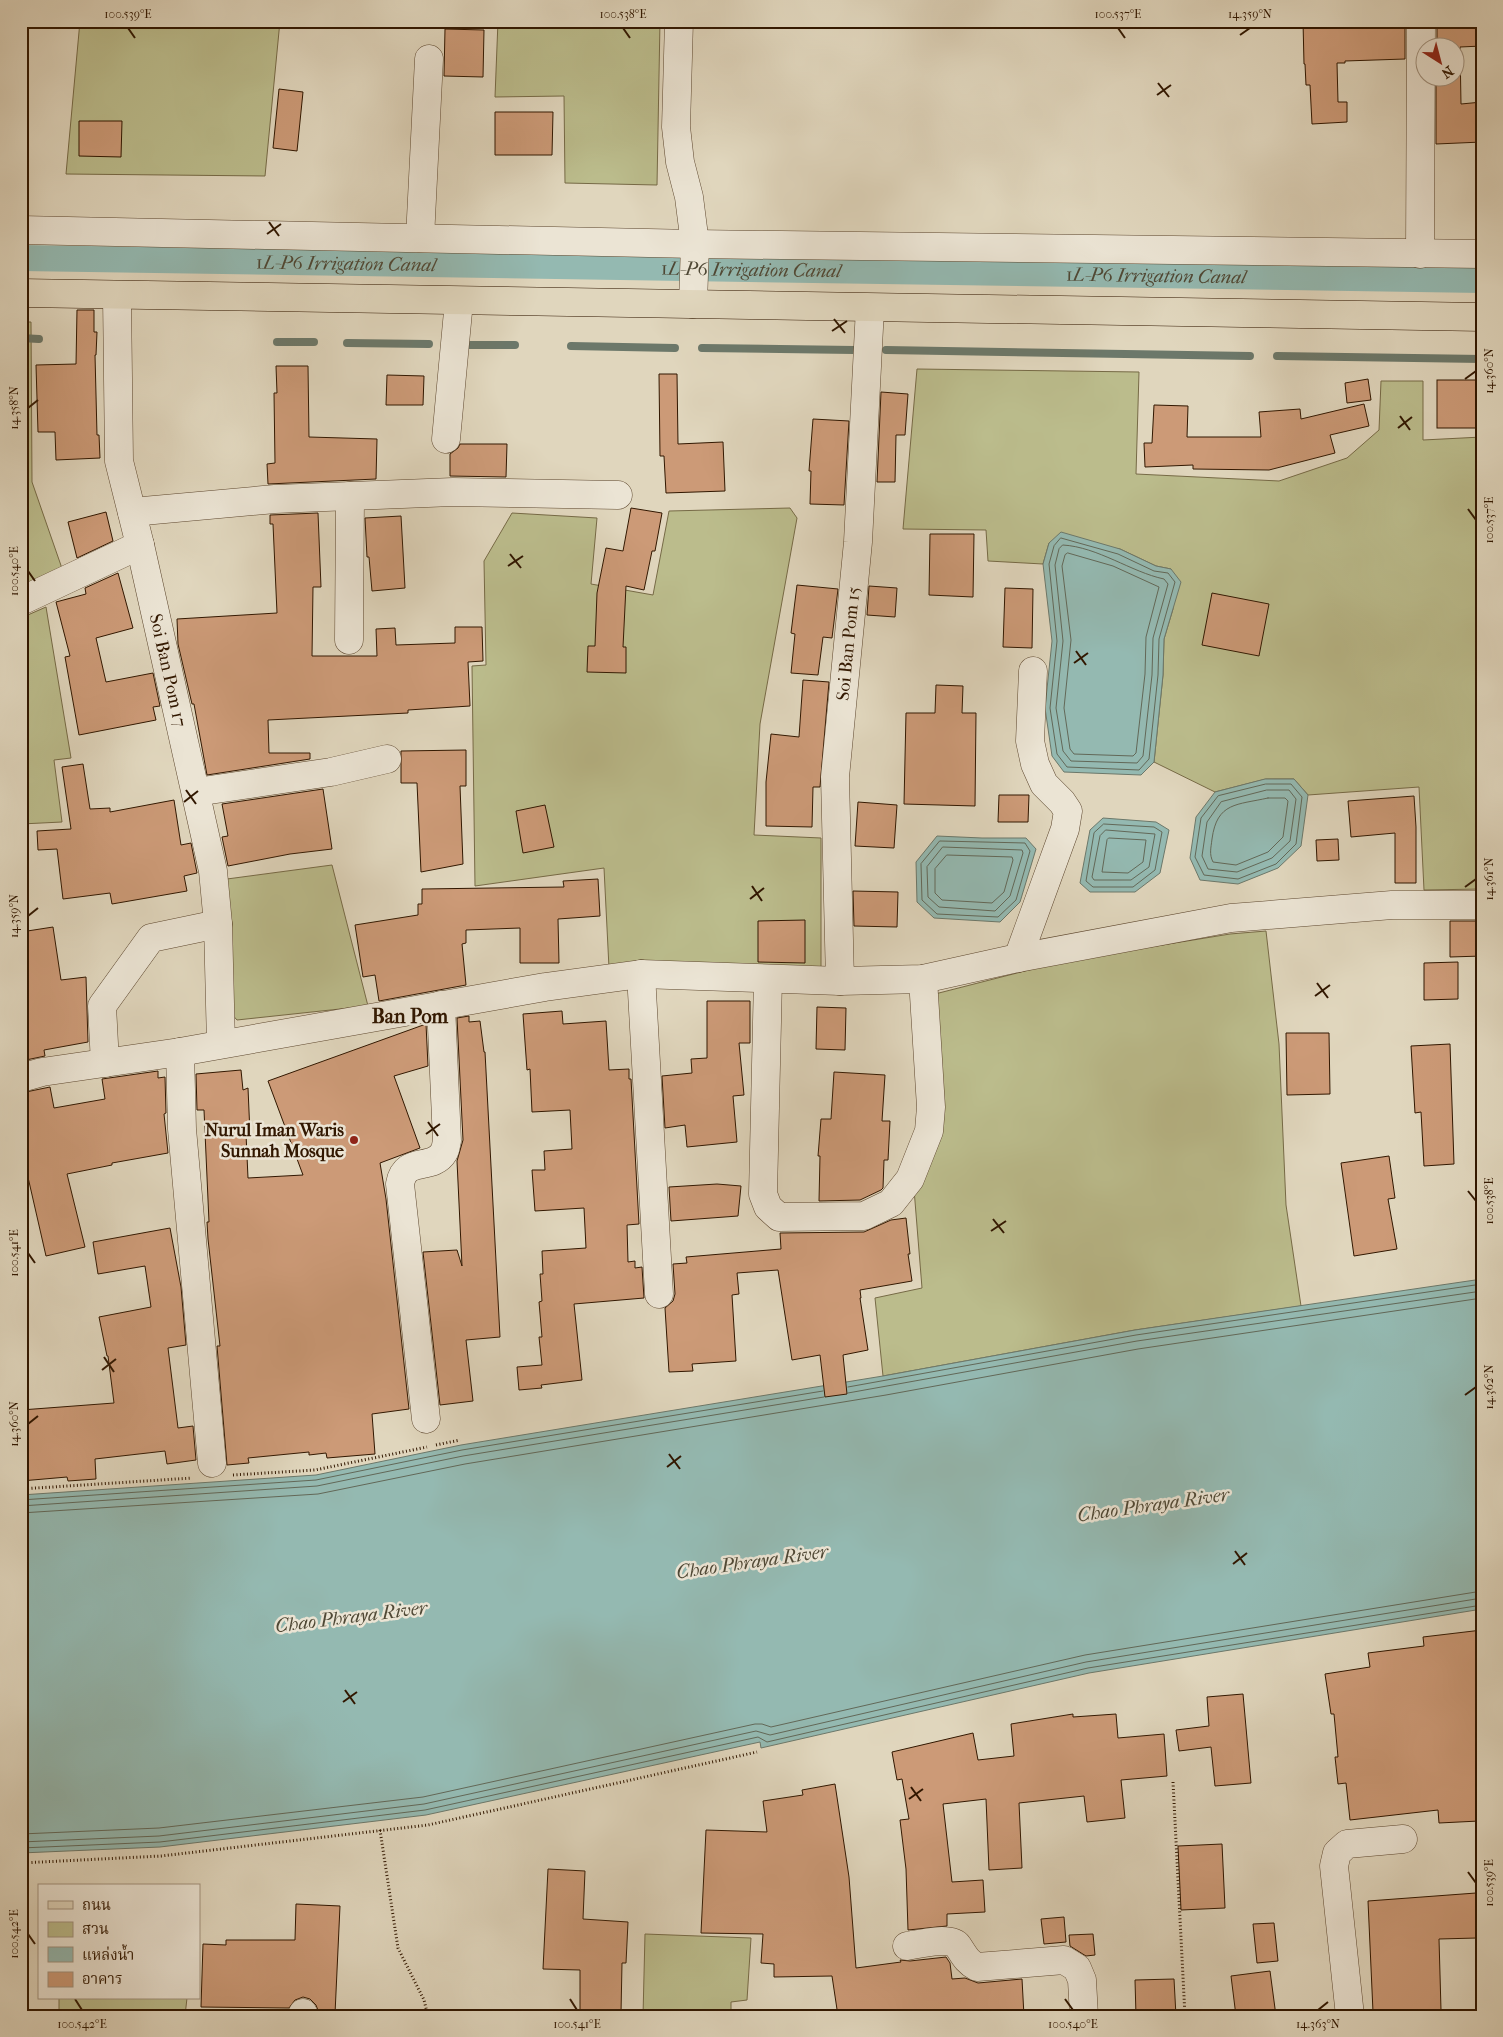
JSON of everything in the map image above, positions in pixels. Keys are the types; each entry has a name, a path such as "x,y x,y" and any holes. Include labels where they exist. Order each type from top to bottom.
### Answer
{"main road":[{"path":"21,293 459,301 694,296 870,308 1482,317"}],"street":[{"path":"679,21 676,127 680,162 690,198 695,251 694,296"},
{"path":"1420,254 1421,21"},
{"path":"420,238 429,59"},
{"path":"21,230 420,238 695,251 1482,254"},
{"name":"Soi Ban Pom 17","path":"117,296 119,461 140,545 213,871 218,924 221,1044"},
{"path":"446,439 459,301"},
{"name":"Soi Ban Pom 15","path":"840,981 834,777 858,542 870,308"},
{"path":"132,512 275,499 453,492 618,494"},
{"path":"349,640 350,496"},
{"path":"21,601 140,545"},
{"path":"1018,958 1065,830 1068,811 1044,784 1035,764 1030,741 1033,671"},
{"path":"196,792 332,772 387,759"},
{"path":"21,1078 42,1072 180,1052 544,987 641,974 840,981 923,979 1018,958 1231,918 1392,905 1482,905"},
{"path":"105,1063 102,1006 151,938 218,924"},
{"path":"641,974 659,1294"},
{"path":"768,979 763,1194 768,1206 779,1217 864,1216 890,1203 910,1179 929,1131 931,1107 923,979"},
{"path":"426,1419 400,1184 401,1176 408,1168 436,1160 444,1153 447,1141 440,1005"},
{"path":"180,1052 182,1129 213,1472"},
{"path":"1350,2016 1334,1866 1337,1853 1347,1844 1403,1839"},
{"path":"907,1946 949,1940 957,1944 970,1964 976,1967 1064,1960 1077,1968 1082,1980 1084,2016"}],"path":[{"path":"21,1489 213,1472 315,1470 460,1440"},
{"path":"21,1863 160,1856 428,1824 757,1752"},
{"path":"1173,1782 1185,2016"},
{"path":"380,1830 398,1948 424,2000 428,2016"}],"green space":[{"path":"80,21 280,21 265,176 66,174"},
{"path":"498,21 660,21 657,185 565,183 564,96 495,97"},
{"path":"21,322 31,322 32,482 65,577 21,596"},
{"path":"917,369 1139,372 1136,474 1279,481 1347,458 1379,430 1381,381 1423,381 1423,440 1482,437 1482,889 1424,890 1419,787 1308,795 1294,779 1266,779 1215,792 1154,762 1163,675 1164,639 1173,609 1171,569 1156,566 1120,549 1049,543 1043,564 988,561 986,530 903,529"},
{"path":"790,508 797,518 760,724 754,835 821,838 821,971 609,968 604,868 475,886 472,666 486,665 484,561 512,513 597,518 591,584 653,595 669,511"},
{"path":"46,607 71,758 54,760 62,822 21,824 21,618"},
{"path":"332,865 368,1006 237,1020 229,1011 227,879"},
{"path":"1266,931 1279,1044 1286,1205 1301,1306 1135,1330 883,1376 875,1298 922,1288 914,1189 935,994 1064,961 1230,934"},
{"path":"645,1934 751,1938 747,2000 731,2002 731,2016 643,2016"},
{"path":"59,2000 187,2000 185,2016 59,2016"}],"water":[{"path":"1061,532 1120,549 1156,566 1171,569 1181,582 1164,639 1163,675 1154,762 1141,775 1064,772 1052,756 1045,708 1052,641 1043,564 1049,543"},
{"path":"1265,779 1294,779 1308,795 1301,846 1278,868 1238,884 1200,880 1190,858 1196,817 1215,792"},
{"path":"1103,818 1156,822 1169,830 1160,873 1135,892 1090,892 1080,883 1090,830"},
{"path":"937,836 1026,838 1036,849 1020,902 1000,922 934,918 917,902 916,862"},
{"name":"Chao Phraya River","path":"1482,1279 1482,1609 1089,1673 761,1748 760,1742 426,1815 160,1847 21,1853 21,1495 316,1475 461,1445 883,1376 1135,1330"}],"building":[{"path":"1303,21 1405,21 1405,59 1345,61 1345,63 1337,63 1338,102 1347,102 1347,122 1312,124 1310,85 1306,85 1304,64"},
{"path":"1437,21 1482,21 1482,46 1466,47 1466,38 1437,38"},
{"path":"445,29 484,30 483,77 444,76"},
{"path":"1436,88 1461,88 1461,104 1482,102 1482,142 1436,144"},
{"path":"279,89 303,92 297,151 273,148"},
{"path":"495,112 553,112 552,155 495,155"},
{"path":"79,121 122,121 121,157 79,156"},
{"path":"77,310 94,310 94,332 97,332 95,355 97,435 99,435 100,458 56,460 55,432 38,432 36,365 76,364"},
{"path":"276,366 308,366 309,437 377,439 376,479 268,484 267,464 275,463 274,393 277,393"},
{"path":"659,374 677,374 678,444 723,442 725,491 666,493 664,456 660,456"},
{"path":"387,375 424,376 423,405 386,405"},
{"path":"1368,379 1371,400 1347,403 1345,383"},
{"path":"1437,380 1482,380 1482,428 1437,428"},
{"path":"881,392 908,394 905,435 896,435 895,482 877,482"},
{"path":"1364,404 1369,426 1330,435 1335,453 1269,470 1193,469 1193,465 1145,467 1144,443 1152,443 1154,405 1188,406 1187,437 1261,437 1259,412 1300,409 1301,419"},
{"path":"813,419 849,421 844,505 810,504 811,471 809,471"},
{"path":"460,444 507,444 506,477 450,476 450,454"},
{"path":"631,508 662,513 655,551 652,551 644,590 626,586 623,647 626,647 626,673 587,672 588,646 595,646 597,593 606,548 623,551"},
{"path":"106,512 113,541 77,558 68,522"},
{"path":"318,513 321,587 313,587 312,656 377,656 376,629 395,628 396,645 455,643 455,627 482,627 483,661 468,662 470,706 408,710 408,713 268,720 269,753 310,753 310,759 207,775 194,704 192,704 178,644 177,619 277,613 273,524 270,524 270,515"},
{"path":"401,516 405,588 372,591 369,557 367,557 365,518"},
{"path":"930,534 974,534 973,597 929,595"},
{"path":"118,573 133,628 96,638 106,682 153,673 160,706 153,707 156,720 79,735 65,657 70,656 56,602 86,594 85,588"},
{"path":"797,585 838,589 832,638 823,637 818,675 791,673 795,634 791,633"},
{"path":"869,586 897,588 895,617 867,615"},
{"path":"1005,588 1033,589 1032,648 1003,647"},
{"path":"1212,593 1269,604 1259,656 1202,645"},
{"path":"803,680 829,682 820,787 813,787 812,827 766,826 766,782 771,734 799,737"},
{"path":"936,685 963,686 962,713 976,713 975,806 904,804 906,713 935,713"},
{"path":"466,750 466,786 460,786 463,864 421,872 417,783 401,783 401,751"},
{"path":"83,764 90,809 110,808 110,812 174,800 181,845 191,843 197,873 184,876 187,891 112,904 110,893 63,899 57,849 38,850 37,831 71,829 62,767"},
{"path":"323,789 332,849 290,854 228,866 222,837 228,836 222,804"},
{"path":"999,795 1029,795 1028,822 998,822"},
{"path":"1414,796 1416,883 1395,883 1395,833 1351,837 1348,801"},
{"path":"858,802 897,805 894,848 855,846"},
{"path":"545,805 554,847 523,853 516,811"},
{"path":"1338,839 1339,860 1317,861 1316,840"},
{"path":"598,879 600,916 558,919 559,963 520,963 520,928 466,930 466,943 462,944 466,985 379,1001 375,975 363,977 355,925 418,915 418,904 422,904 422,889 564,887 563,881"},
{"path":"853,891 898,892 897,927 854,926"},
{"path":"805,920 805,963 758,962 758,921"},
{"path":"1450,921 1482,921 1482,956 1450,957"},
{"path":"53,927 61,980 86,977 88,1042 44,1050 45,1056 26,1060 21,1034 21,932"},
{"path":"1458,962 1458,999 1424,1000 1424,963"},
{"path":"707,1001 750,1001 750,1043 739,1043 744,1095 733,1096 737,1142 687,1147 685,1125 665,1128 662,1076 692,1073 691,1059 707,1058"},
{"path":"817,1007 846,1008 845,1050 816,1049"},
{"path":"562,1011 563,1024 606,1021 609,1070 629,1069 639,1224 627,1225 628,1262 635,1261 635,1268 642,1267 644,1298 574,1304 582,1380 541,1385 542,1388 519,1390 517,1367 542,1365 539,1337 542,1337 539,1302 542,1301 540,1274 543,1274 542,1251 586,1248 584,1208 535,1211 532,1170 545,1170 544,1151 572,1149 570,1110 532,1112 530,1069 527,1070 523,1014"},
{"path":"469,1016 469,1022 480,1021 485,1052 500,1337 466,1340 473,1401 440,1405 423,1252 457,1250 462,1266 457,1161 463,1140 457,1018"},
{"path":"426,1024 428,1066 394,1076 420,1148 380,1163 386,1199 409,1409 372,1414 375,1454 327,1458 326,1453 309,1455 309,1452 248,1458 249,1463 227,1465 217,1346 220,1346 208,1239 207,1222 209,1222 204,1110 197,1110 196,1074 241,1070 243,1090 248,1088 250,1134 246,1134 248,1178 303,1175 268,1081"},
{"path":"1286,1033 1329,1033 1330,1094 1287,1095"},
{"path":"1450,1044 1454,1164 1424,1166 1421,1112 1415,1113 1411,1046"},
{"path":"158,1071 158,1078 165,1077 166,1113 164,1114 168,1153 112,1163 112,1165 67,1174 85,1247 46,1256 22,1151 25,1151 21,1130 21,1093 50,1087 54,1108 105,1099 102,1079"},
{"path":"834,1072 885,1075 882,1121 890,1121 888,1160 884,1160 883,1188 860,1200 819,1201 820,1156 818,1156 821,1119 831,1119"},
{"path":"1389,1156 1395,1198 1388,1199 1397,1249 1354,1256 1341,1163"},
{"path":"717,1184 741,1186 738,1216 671,1221 669,1187"},
{"path":"906,1218 912,1281 860,1290 868,1350 843,1355 847,1394 825,1397 820,1355 792,1360 778,1270 737,1273 739,1294 732,1295 736,1361 692,1364 693,1371 669,1372 665,1308 673,1301 675,1294 673,1264 687,1263 686,1257 781,1249 780,1233 864,1232 891,1220"},
{"path":"170,1228 181,1287 186,1345 168,1348 178,1428 193,1426 196,1460 167,1464 165,1451 95,1459 96,1479 68,1481 67,1477 21,1481 21,1410 114,1403 108,1356 99,1317 151,1307 145,1266 98,1274 93,1242"},
{"path":"1482,1630 1482,1788 1477,1788 1479,1821 1439,1823 1438,1810 1350,1820 1346,1783 1338,1784 1335,1757 1338,1757 1334,1714 1331,1714 1325,1674 1370,1667 1368,1653 1424,1646 1423,1637"},
{"path":"1243,1694 1251,1783 1215,1786 1211,1747 1179,1751 1176,1730 1209,1726 1207,1697"},
{"path":"1073,1714 1073,1717 1116,1714 1118,1738 1164,1734 1167,1776 1121,1780 1125,1818 1087,1822 1084,1796 1019,1803 1022,1868 989,1870 986,1799 943,1804 952,1882 983,1880 985,1912 947,1914 947,1926 908,1930 906,1869 900,1820 909,1819 902,1779 897,1780 892,1752 973,1733 978,1760 1014,1756 1011,1724"},
{"path":"835,1784 849,1877 856,1968 901,1962 900,1960 910,1961 946,1957 950,1963 952,1979 965,1978 978,1983 1022,1979 1024,2016 838,2016 832,1976 774,1977 774,1964 761,1963 763,1934 701,1933 706,1830 767,1832 763,1801 803,1795 802,1790"},
{"path":"1222,1844 1225,1908 1181,1910 1178,1846"},
{"path":"548,1869 585,1871 583,1919 628,1922 626,1963 622,1963 621,2013 580,2012 580,1970 543,1969"},
{"path":"1476,1893 1477,1938 1439,1939 1441,2010 1373,2012 1368,1901"},
{"path":"296,1904 340,1906 335,2014 319,2013 316,2005 310,1999 303,1997 295,2000 289,2008 201,2007 203,1944 226,1945 226,1940 295,1940"},
{"path":"1064,1917 1066,1942 1044,1944 1041,1919"},
{"path":"1274,1923 1278,1961 1257,1963 1253,1924"},
{"path":"1093,1934 1095,1955 1086,1956 1070,1946 1069,1935"},
{"path":"1270,1971 1276,2016 1236,2016 1231,1976"},
{"path":"1174,1979 1176,2016 1136,2016 1135,1980"}],"waterway":[{"name":"1L-P6 Irrigation Canal","path":"21,258 1482,280"},
{"path":"21,338 39,339"},
{"path":"277,342 314,342"},
{"path":"347,343 429,344"},
{"path":"465,345 515,345"},
{"path":"571,346 675,348"},
{"path":"702,348 854,350"},
{"path":"886,350 1250,356"},
{"path":"1277,356 1482,359"}],"place":[{"name":"Nurul Iman Waris Sunnah Mosque","path":"354,1140"}],"district":[{"name":"Ban Pom","path":"410,1016"}]}
